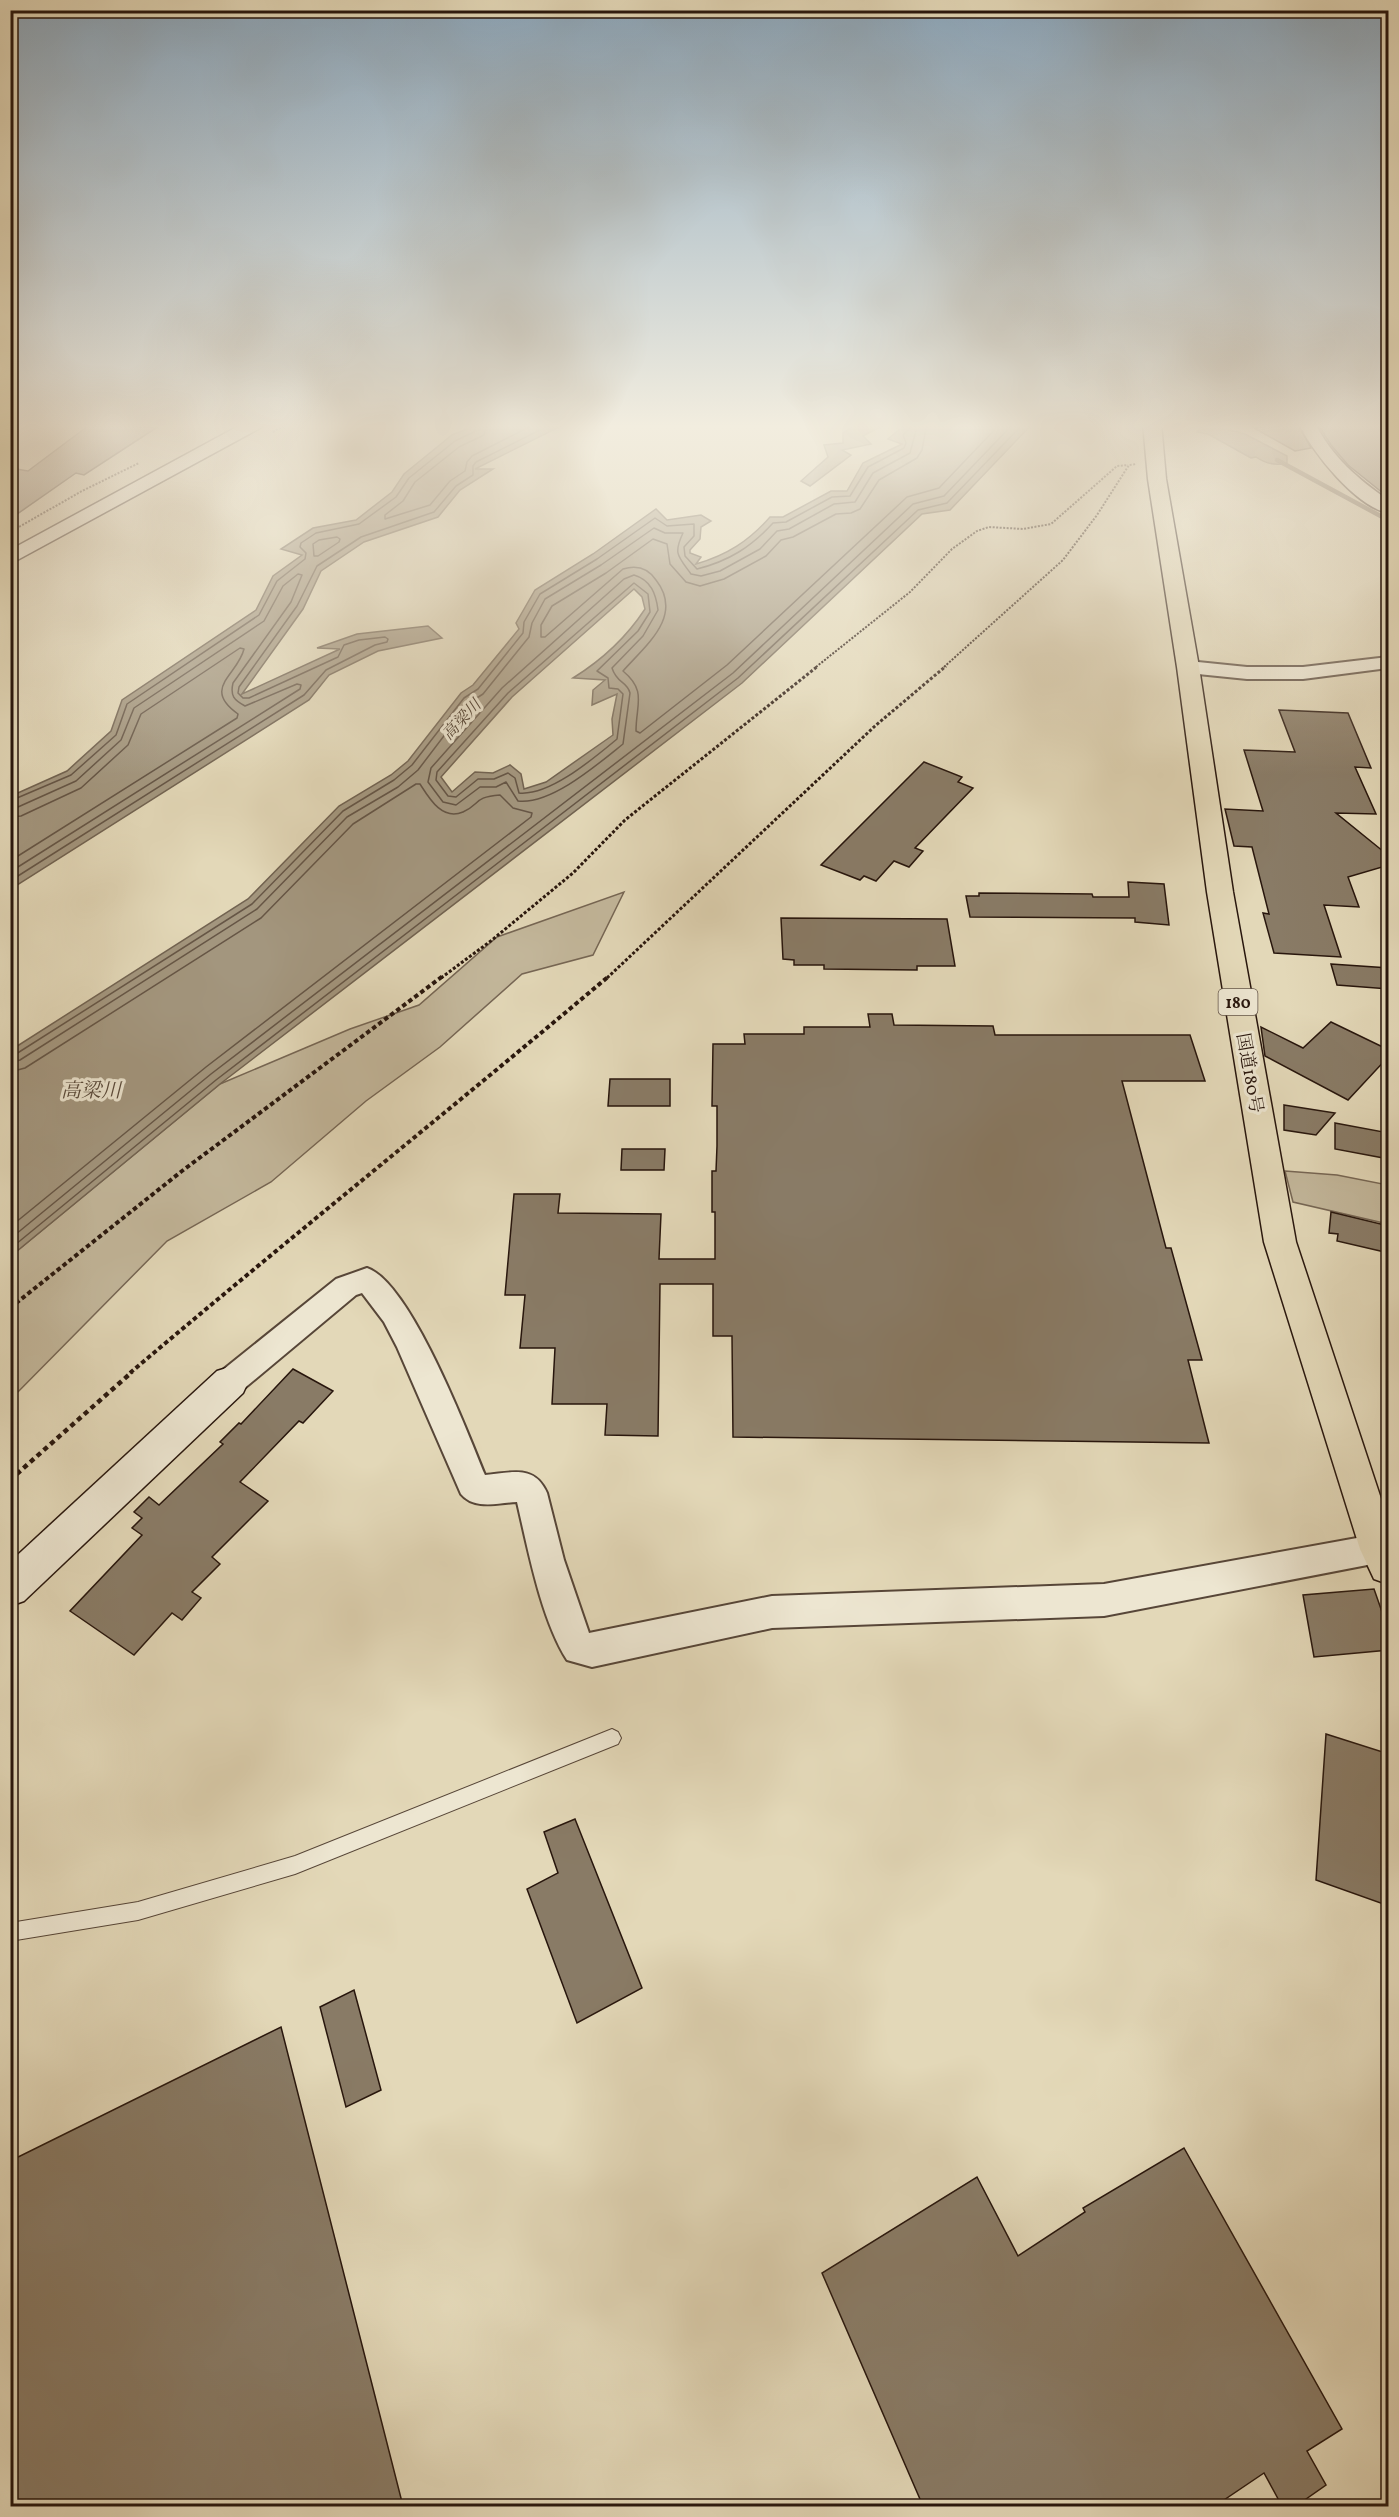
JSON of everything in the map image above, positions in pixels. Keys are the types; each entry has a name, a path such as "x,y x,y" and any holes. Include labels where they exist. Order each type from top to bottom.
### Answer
{"highway":[{"name":"国道180号","path":"1160,540 1188,667 1220,892 1280,1242 1384,1558"}],"main road":[{"path":"10,558 42,540"},
{"path":"10,1588 230,1382"}],"street":[{"path":"1188,667 1247,673 1303,673 1389,663"},
{"path":"230,1382 346,1287 359,1281 371,1282 406,1335 453,1434 471,1484 477,1490 526,1487 531,1493 547,1560 572,1637 579,1648 592,1650 772,1612 1104,1600 1384,1558"}],"lane":[{"path":"10,1932 138,1911 295,1865 612,1738"}],"path":[{"path":"10,1308 182,1171 492,940 573,873 625,820 910,592 952,549 964,540"},
{"path":"10,1480 84,1412 288,1239 486,1080 614,972 875,726 966,649 1062,560 1077,540"}],"shaded area":[{"path":"624,892 593,955 522,974 440,1047 366,1101 271,1182 167,1241 11,1399 11,1256 220,1084 350,1029 419,1005 497,937"},
{"path":"1285,1171 1337,1175 1388,1185 1388,1224 1293,1202"}],"water":[{"path":"294,540 369,540 321,571 303,609 242,694 340,649 317,648 357,634 428,626 442,638 378,651 329,675 309,700 11,889 11,796 67,771 111,731 122,700 256,610 273,576 302,555 281,549"},
{"name":"高梁川","path":"612,540 699,540 690,550 690,553 701,557 696,564 745,540 894,540 742,683 220,1084 11,1256 11,1050 248,899 339,806 391,775 408,761 461,693 473,685 519,629 516,623 535,590","holes":["634,589 642,597 645,609 622,639 594,664 573,678 605,680 593,690 592,705 617,694 612,719 613,735 546,782 524,789 521,774 510,765 493,773 475,772 452,792 441,777 512,697"]}],"building":[{"path":"1279,710 1348,713 1371,768 1355,767 1376,814 1336,813 1389,856 1389,865 1348,877 1359,907 1324,905 1341,957 1274,953 1263,913 1269,914 1252,847 1234,846 1225,809 1263,811 1244,750 1295,752"},
{"path":"924,762 962,777 958,782 973,788 915,848 923,851 909,867 894,861 876,881 864,876 860,880 821,865"},
{"path":"1128,882 1164,884 1169,925 1135,922 1135,918 970,917 966,896 979,896 979,893 1092,894 1093,897 1129,897"},
{"path":"781,918 947,919 955,966 917,966 917,970 824,969 824,965 794,965 794,960 783,959"},
{"path":"1331,964 1389,968 1389,989 1337,985"},
{"path":"868,1014 892,1014 894,1025 993,1026 995,1035 1190,1035 1205,1081 1122,1081 1166,1248 1171,1248 1202,1360 1188,1360 1209,1443 733,1437 732,1336 713,1336 713,1284 660,1284 658,1436 605,1435 607,1404 552,1404 555,1348 520,1348 525,1295 505,1295 514,1194 560,1194 558,1213 661,1214 659,1259 715,1259 712,1171 716,1171 717,1106 712,1106 713,1044 745,1044 744,1034 804,1034 804,1027 870,1027"},
{"path":"1331,1022 1389,1050 1389,1056 1348,1100 1265,1056 1261,1027 1303,1048"},
{"path":"610,1079 670,1079 670,1106 608,1106"},
{"path":"1284,1105 1335,1113 1316,1135 1284,1130"},
{"path":"1335,1123 1389,1133 1389,1159 1335,1149"},
{"path":"622,1149 665,1149 664,1170 621,1170"},
{"path":"1331,1212 1389,1226 1389,1253 1337,1241 1338,1234 1329,1233"},
{"path":"293,1369 333,1391 303,1423 299,1421 240,1482 268,1501 212,1557 220,1564 192,1592 201,1598 182,1620 172,1613 134,1655 70,1611 142,1535 132,1528 142,1518 134,1512 149,1497 159,1505 223,1444 220,1442 239,1423 241,1424"},
{"path":"1374,1589 1389,1632 1389,1650 1314,1657 1303,1595"},
{"path":"1326,1734 1389,1754 1389,1906 1316,1880"},
{"path":"575,1819 642,1988 577,2023 527,1889 558,1873 544,1832"},
{"path":"354,1990 381,2090 346,2107 320,2007"},
{"path":"281,2027 403,2506 10,2506 10,2161"},
{"path":"1184,2148 1342,2429 1307,2451 1326,2485 1296,2506 1282,2506 1264,2473 1215,2506 923,2506 822,2273 977,2177 1018,2256 1085,2212 1083,2208"}]}
